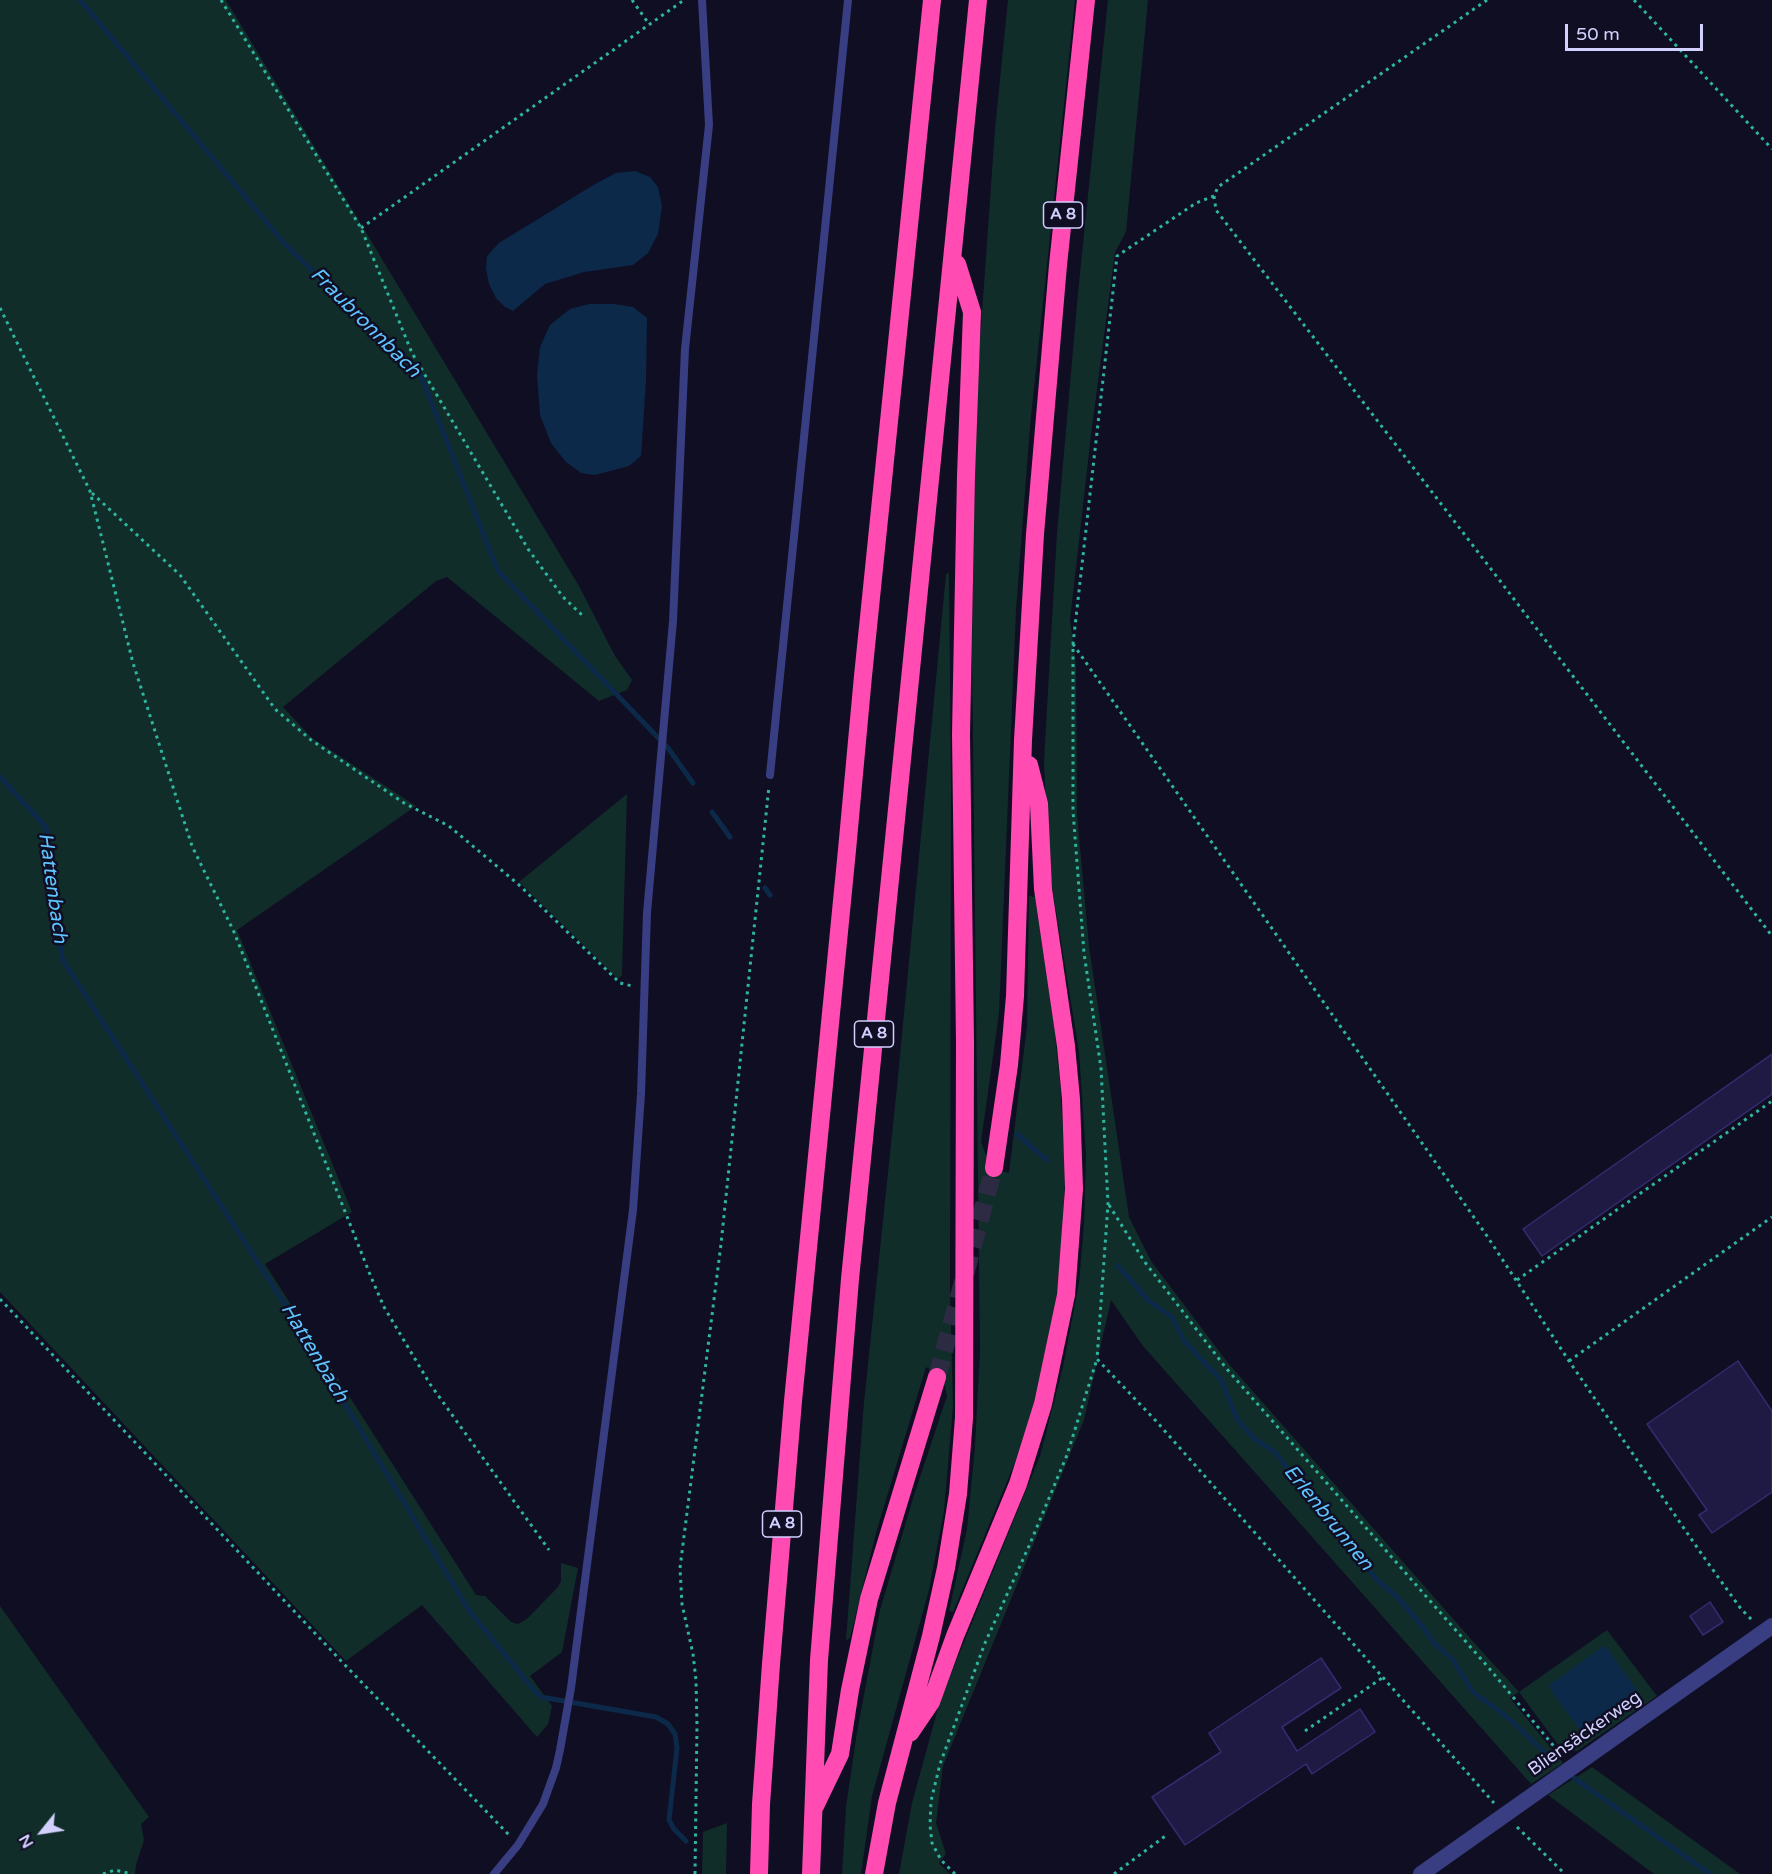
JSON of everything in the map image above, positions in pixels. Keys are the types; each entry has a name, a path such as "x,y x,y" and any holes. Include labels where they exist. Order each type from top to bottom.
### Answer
{"highway":[{"name":"A 8","path":"759,1874 761,1804 770,1676 794,1389 848,850 865,652 932,0"},
{"name":"A 8","path":"811,1874 819,1660 850,1279 978,0"},
{"name":"A 8","path":"994,1168 1009,1065 1015,996 1026,664 1043,431 1086,0"},
{"name":"A 8","path":"874,1874 887,1803 931,1636 946,1568 958,1494 964,1418 966,1043 961,734 972,312 954,256"},
{"path":"901,1745 931,1702 955,1635 1018,1484 1044,1404 1066,1295 1074,1189 1071,1099 1065,1036 1043,889 1039,804 1023,740"},
{"name":"A 8","path":"812,1813 840,1754 850,1690 869,1599 937,1377"}],"street":[{"name":"Bliensäckerweg","path":"1421,1874 1768,1628"}],"lane":[{"path":"494,1874 518,1845 533,1822 550,1788 560,1749 571,1688 633,1210 641,1094 647,913 664,734 678,545 685,349 709,125 702,0"},
{"path":"770,775 848,0"}],"path":[{"path":"221,0 361,228 412,353 528,549 564,597 583,616"},
{"path":"632,0 649,24"},
{"path":"361,228 684,0"},
{"path":"1487,0 1218,187 1214,196 1216,210 1772,936"},
{"path":"1634,0 1772,149"},
{"path":"955,1874 941,1860 932,1843 930,1825 932,1801 940,1764 985,1643 1067,1455 1096,1359 1108,1204 1101,1068 1084,953 1073,811 1073,644 1117,256 1196,203 1214,196"},
{"path":"0,308 90,491 133,663 192,846 234,932 370,1277 384,1307 430,1384 549,1550"},
{"path":"90,491 180,575 275,709 311,740 385,790 449,826 518,884 620,983"},
{"path":"1073,644 1517,1280 1569,1361 1735,1600 1768,1628"},
{"path":"695,1874 698,1725 696,1680 682,1604 680,1568 721,1244 770,775"},
{"path":"1517,1280 1772,1101"},
{"path":"1108,1204 1144,1261 1226,1368 1488,1667 1572,1768"},
{"path":"1569,1361 1772,1217"},
{"path":"0,1299 518,1845"},
{"path":"1096,1359 1156,1421 1505,1815 1565,1874"},
{"path":"1305,1731 1382,1678"},
{"path":"1114,1874 1168,1834"},
{"path":"103,1874 115,1870 132,1874"}],"green space":[{"path":"0,0 226,0 579,586 615,656 632,680 627,690 599,701 447,577 436,581 283,707 312,738 416,806 237,930 352,1212 265,1264 476,1595 485,1596 511,1622 518,1624 527,1619 558,1587 561,1581 561,1563 578,1568 562,1652 530,1676 552,1706 548,1724 537,1737 422,1605 346,1661 0,1292"},
{"path":"1008,0 1075,0 1030,426 1016,610 999,1013 981,1142 991,1161 1001,1171 1009,1173 1027,1026 1029,896 1035,897 1054,1024 1060,1083 1065,1167 1063,1231 1056,1300 1035,1403 1015,1462 953,1612 949,1611 967,1529 975,1447 980,1350 972,653 976,399 995,129"},
{"path":"1108,0 1148,0 1126,232 1115,252 1070,620 1076,666 1077,815 1089,946 1129,1217 1151,1261 1228,1363 1519,1692 1510,1698 1563,1763 1531,1784 1143,1346 1111,1300 1084,1420 943,1766 936,1823 946,1854 939,1863 950,1874 899,1874 912,1803 940,1701 1040,1456 1063,1367 1079,1283 1086,1155 1079,1052 1048,861 1044,761 1057,533 1078,293"},
{"path":"949,573 950,1291 953,1406 944,1511 929,1590 872,1796 861,1874 842,1874 846,1807 857,1732 880,1610 914,1495 947,1396 945,1386 933,1371 926,1367 876,1533 850,1638 846,1640 864,1402 946,574"},
{"path":"627,794 622,975 618,979 519,882"},
{"path":"0,1606 149,1817 141,1824 144,1840 135,1874 0,1874"},
{"path":"1607,1630 1657,1696 1577,1751 1562,1750 1519,1692"},
{"path":"1592,1767 1740,1874 1654,1874 1548,1795"},
{"path":"727,1823 726,1874 702,1874 703,1832"}],"water":[{"path":"635,171 650,177 658,187 662,206 658,234 648,253 633,265 584,272 545,284 513,311 496,298 489,284 486,269 487,256 499,243 595,184 616,173"},
{"path":"589,304 633,307 647,318 641,456 629,466 595,475 581,473 566,462 551,443 540,415 537,375 540,347 550,325 570,309"},
{"path":"1605,1645 1638,1692 1581,1732 1548,1686"}],"building":[{"path":"1772,1054 1772,1094 1542,1256 1523,1229"},
{"path":"1738,1361 1772,1411 1772,1492 1712,1533 1699,1515 1707,1510 1647,1424"},
{"path":"1710,1602 1723,1622 1703,1635 1690,1616"},
{"path":"1321,1658 1341,1688 1282,1727 1297,1751 1360,1709 1375,1732 1312,1774 1306,1764 1185,1845 1152,1797 1221,1752 1209,1733"}],"waterway":[{"name":"Fraubronnbach","path":"80,0 284,243 421,376 498,571 668,748 693,783"},
{"name":"Hattenbach","path":"0,777 46,827 62,959 284,1303 468,1609 541,1697 656,1717 668,1724 675,1734 677,1748 669,1820 686,1841"},
{"name":"Fraubronnbach","path":"712,812 730,837"},
{"name":"Fraubronnbach","path":"765,888 770,895"},
{"name":"Erlenbrunnen","path":"1017,1134 1047,1160"},
{"name":"Erlenbrunnen","path":"1118,1266 1149,1301 1172,1317 1184,1341 1221,1380 1238,1421 1255,1439 1276,1453 1332,1529 1357,1551 1376,1579 1398,1598 1434,1643 1453,1660 1473,1692 1507,1717 1554,1761"},
{"name":"Erlenbrunnen","path":"1574,1778 1710,1874"}],"tunnel":[{"path":"937,1377 994,1168"}]}
